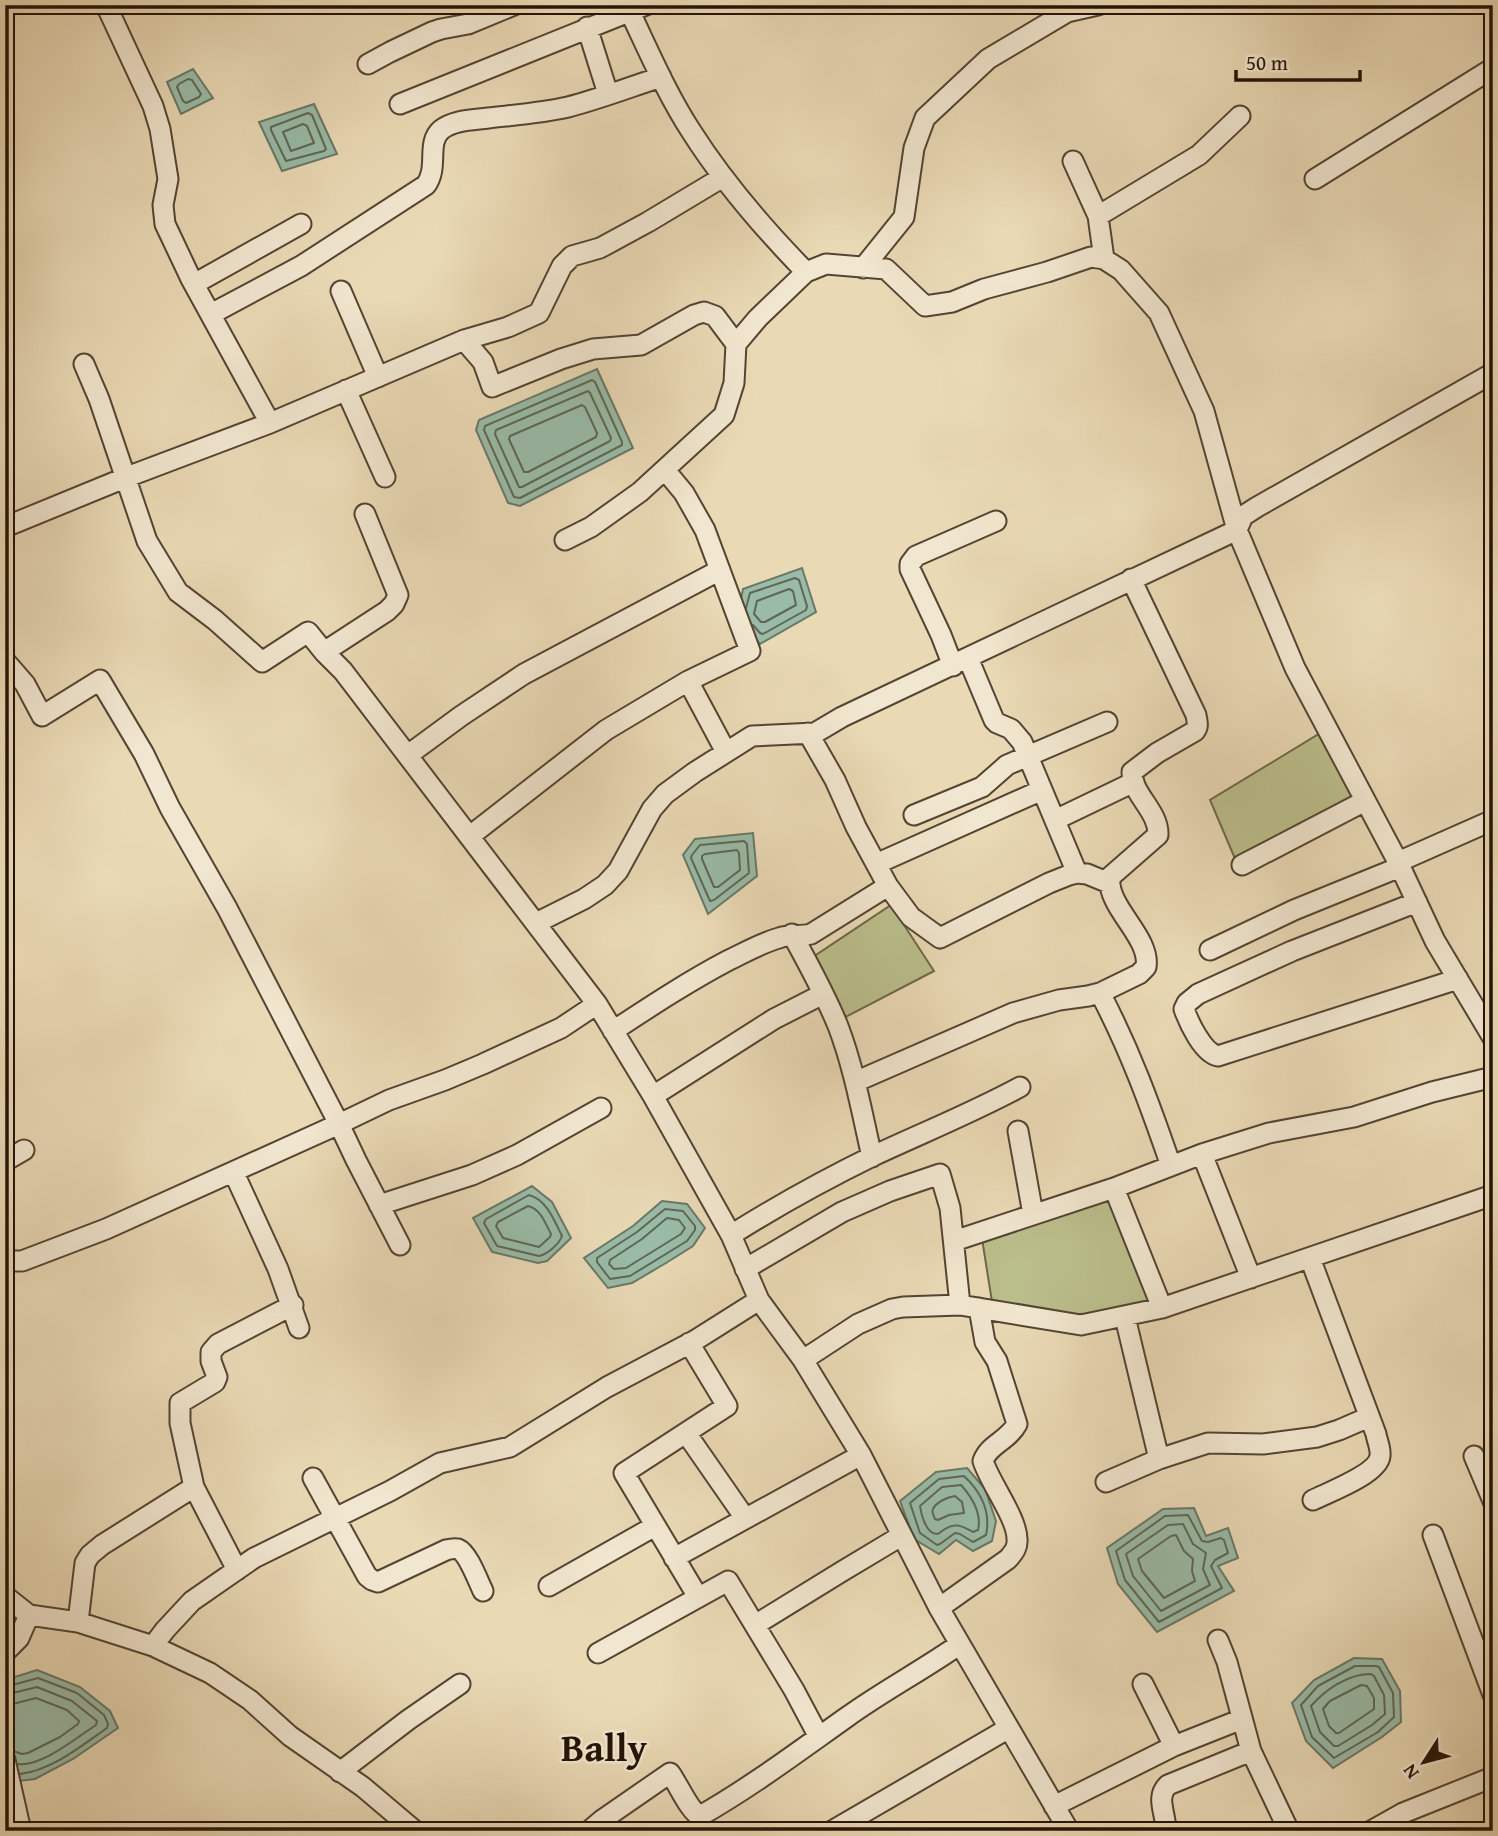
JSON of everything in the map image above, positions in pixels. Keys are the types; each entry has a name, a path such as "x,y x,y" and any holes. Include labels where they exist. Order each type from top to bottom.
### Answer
{"street":[{"path":"368,64 432,32 468,24 514,5"},
{"path":"863,268 904,217 914,148 925,118 988,59 1067,12 1089,6"},
{"path":"111,7 160,129 169,179 163,205 165,224 194,284 270,423"},
{"path":"400,104 633,7 661,77 691,131 742,203 806,272"},
{"path":"587,27 608,94"},
{"path":"1315,179 1493,68"},
{"path":"211,314 301,266 426,185 432,177 433,144 439,131 448,125 567,107 661,77"},
{"path":"1098,216 1199,155 1240,116"},
{"path":"1073,161 1098,216 1104,259"},
{"path":"5,527 270,423 464,340 508,327 539,313 562,266 572,256 600,248 723,177"},
{"path":"194,284 301,224"},
{"path":"565,540 592,527 640,492 724,415 734,383 736,344 758,318 806,272 826,264 886,269 925,306 952,302 984,289 1091,257 1104,259 1121,270 1159,313 1204,411 1237,530 1295,668 1399,864 1435,941 1493,1038"},
{"path":"341,291 378,377"},
{"path":"464,340 483,362 492,387 593,349 641,345 704,312 715,316 736,344"},
{"path":"84,364 99,399 148,541 178,592 215,620 262,662 308,632 343,671 597,1004 653,1096 731,1235 759,1300 803,1360 861,1455 939,1608 1069,1831"},
{"path":"536,923 584,899 605,885 618,870 652,808 664,794 752,736 815,733 842,717 1237,530 1243,516 1256,507 1493,373"},
{"path":"346,390 385,477"},
{"path":"470,836 606,730 688,681 750,651 705,530 684,493 664,470"},
{"path":"324,652 387,611 394,604 397,595 365,514"},
{"path":"996,521 916,556 910,569 941,635 961,662 994,720 1017,735 1077,873"},
{"path":"408,755 524,674 720,570"},
{"path":"855,1082 1013,1013 1059,1000 1100,993 1139,974 1146,967 1145,954 1109,883 1110,877 1158,835 1156,821 1134,782 1132,772 1198,727 1196,715 1131,579"},
{"path":"5,662 25,684 42,716 100,680 144,754 170,808 227,908 400,1245"},
{"path":"688,681 726,752"},
{"path":"914,815 982,787 1007,765 1107,722"},
{"path":"808,733 835,780 856,827 888,886 911,917 940,938 1049,883 1077,873 1109,883"},
{"path":"1055,820 1134,782"},
{"path":"877,864 1042,790"},
{"path":"1242,865 1365,801"},
{"path":"1210,950 1493,820"},
{"path":"613,1031 704,972 761,944 792,934 811,934 888,886"},
{"path":"1416,902 1292,951 1198,994 1184,1009 1187,1017 1210,1054 1218,1056 1458,979"},
{"path":"792,934 838,1028 855,1082 872,1157"},
{"path":"653,1096 774,1019 823,993"},
{"path":"1100,993 1141,1081 1171,1166"},
{"path":"5,1261 22,1261 106,1230 389,1100 470,1070 561,1028 597,1004"},
{"path":"954,1241 1269,1133 1354,1117 1432,1092 1493,1077"},
{"path":"731,1235 792,1197 1020,1087"},
{"path":"379,1205 472,1175 517,1156 601,1108"},
{"path":"1018,1131 1033,1214"},
{"path":"5,1161 24,1150"},
{"path":"1202,1154 1251,1278"},
{"path":"233,1172 293,1305 299,1328"},
{"path":"745,1269 842,1212 890,1191 940,1174 950,1208 954,1241 970,1306 985,1342 997,1361 1017,1424 1008,1437 989,1450 983,1461 1015,1527 1018,1541 1008,1559 939,1608"},
{"path":"1114,1188 1162,1308"},
{"path":"803,1360 859,1324 903,1307 970,1306 1081,1325 1125,1317 1162,1308 1493,1195"},
{"path":"1310,1258 1380,1448 1377,1464 1368,1473 1313,1500"},
{"path":"153,1646 192,1601 254,1558 390,1491 440,1463 510,1447 607,1387 690,1343 759,1300"},
{"path":"237,1570 194,1487 180,1423 180,1403 215,1382 217,1377 211,1352 218,1344 293,1305"},
{"path":"1125,1317 1160,1459"},
{"path":"690,1343 727,1406 624,1473 698,1597"},
{"path":"1106,1482 1160,1459 1209,1443 1263,1444 1317,1437 1369,1417"},
{"path":"686,1433 745,1518"},
{"path":"674,1558 861,1455"},
{"path":"1474,1456 1493,1501"},
{"path":"313,1478 349,1546 372,1580 378,1582 446,1550 455,1549 466,1555 483,1591"},
{"path":"78,1622 85,1563 90,1555 194,1487"},
{"path":"549,1586 655,1527"},
{"path":"1433,1535 1493,1695"},
{"path":"755,1625 901,1536"},
{"path":"598,1653 729,1581 819,1737"},
{"path":"5,1596 29,1615 78,1622 153,1646 210,1674 250,1700 290,1736 363,1787 415,1831"},
{"path":"5,1653 19,1638 29,1615"},
{"path":"1218,1640 1227,1662 1251,1751 1289,1831"},
{"path":"589,1831 670,1773 692,1811 699,1816 764,1776 876,1696 924,1669 960,1644"},
{"path":"340,1772 460,1684"},
{"path":"1143,1684 1174,1746"},
{"path":"1054,1807 1174,1746 1242,1718"},
{"path":"832,1831 1009,1728"},
{"path":"1166,1831 1161,1791 1168,1785 1251,1751"},
{"path":"5,1760 20,1831"},
{"path":"1371,1831 1403,1813 1493,1777"}],"shaded area":[{"path":"1322,732 1353,797 1236,861 1210,800"},
{"path":"891,905 934,971 834,1023 810,959"},
{"path":"1108,1189 1152,1302 1086,1317 992,1302 980,1226"}],"water":[{"path":"193,69 213,98 181,114 167,82"},
{"path":"314,104 337,154 282,171 259,122"},
{"path":"597,369 633,448 520,506 508,503 476,430 479,420"},
{"path":"802,568 816,612 760,644 737,619 743,589"},
{"path":"753,833 757,876 708,914 683,855 695,839"},
{"path":"532,1186 552,1202 571,1238 547,1261 538,1263 492,1252 473,1218"},
{"path":"662,1201 687,1204 705,1228 693,1246 666,1263 632,1283 608,1288 584,1258 633,1226"},
{"path":"967,1468 985,1489 996,1521 992,1541 973,1551 956,1540 939,1554 914,1539 900,1501 936,1472"},
{"path":"1194,1508 1206,1536 1228,1528 1238,1558 1218,1566 1234,1591 1157,1632 1118,1584 1107,1548 1163,1509"},
{"path":"1354,1658 1382,1659 1400,1691 1401,1722 1333,1768 1306,1741 1292,1703 1314,1680"},
{"path":"37,1670 80,1687 110,1711 118,1728 73,1759 35,1779 10,1782 5,1769 5,1680"}],"district":[{"name":"Bally","path":"604,1747"}]}
